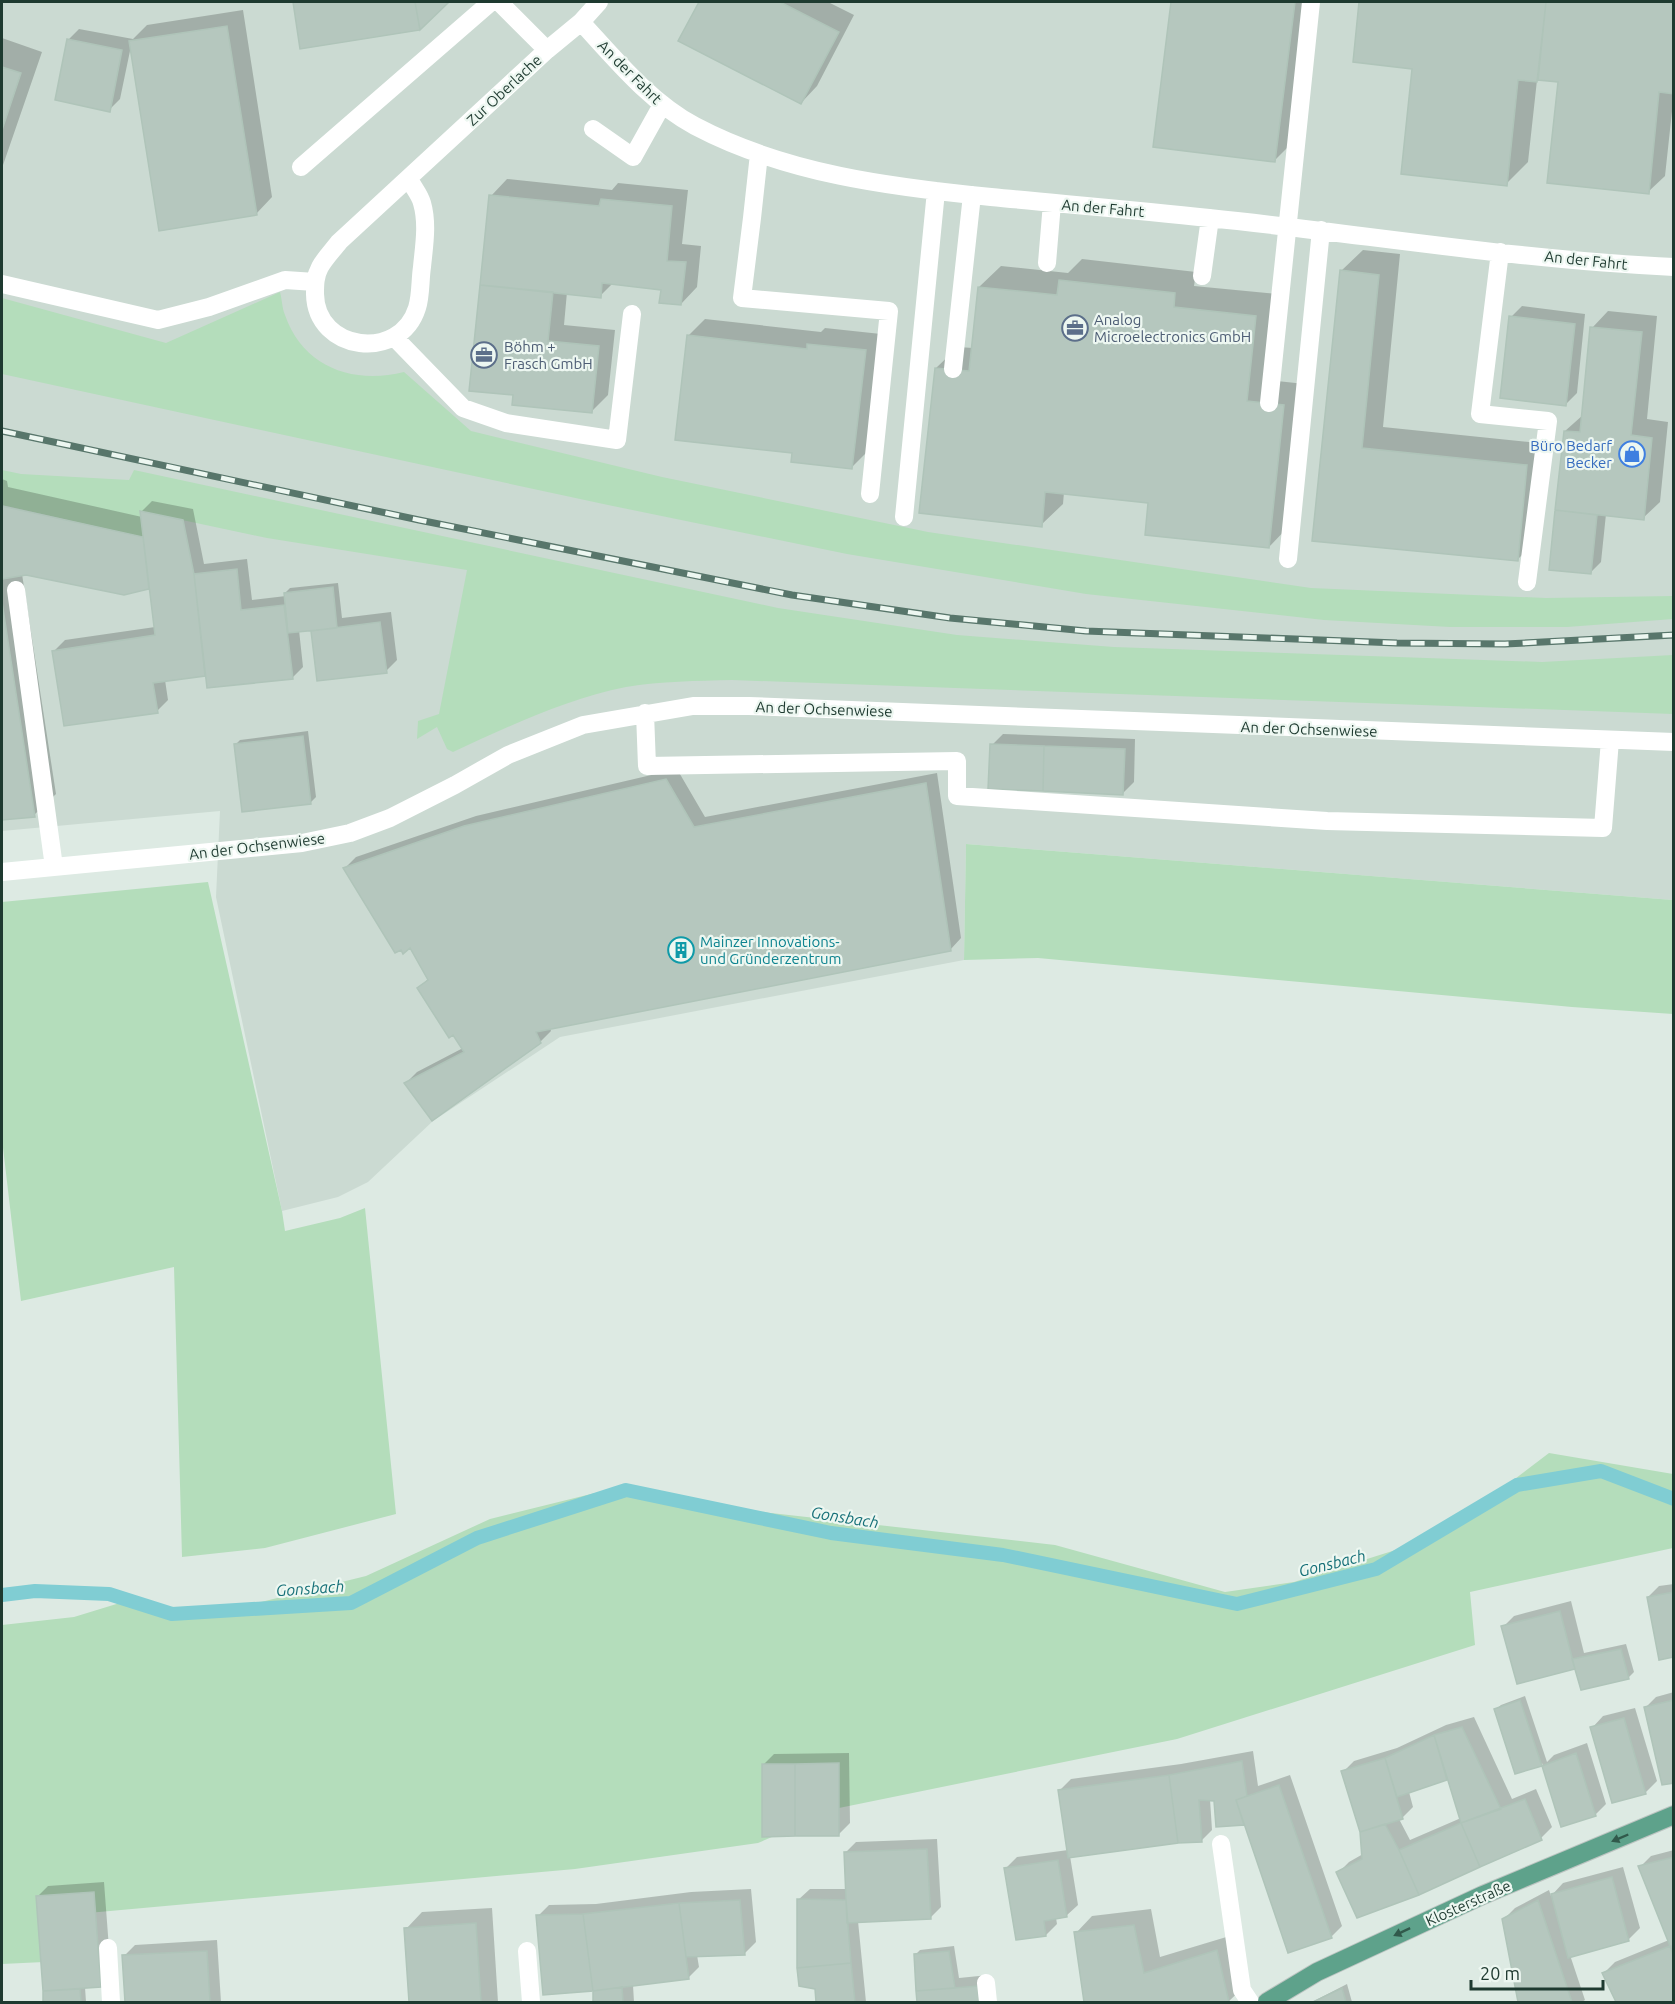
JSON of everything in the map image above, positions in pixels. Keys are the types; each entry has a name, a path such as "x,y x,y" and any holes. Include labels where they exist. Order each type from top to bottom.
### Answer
{"main road":[{"name":"Klosterstraße","path":"1268,2002 1317,1972 1452,1909 1674,1815"}],"street":[{"path":"301,167 491,2"},
{"path":"500,2 548,50"},
{"name":"Zur Oberlache","path":"315,282 319,268 339,242 580,22 598,2"},
{"path":"1269,403 1311,2"},
{"name":"An der Fahrt","path":"580,22 662,105 695,126 759,154 843,177 972,195 1286,226 1500,252 1674,267"},
{"path":"593,129 633,157 662,105"},
{"path":"759,154 742,298 889,311 870,494"},
{"path":"2,284 158,320 209,307 285,280 315,282 315,303 323,323 337,336 354,343 376,344 394,337 408,325 417,308 426,229 422,203 409,179"},
{"path":"904,517 936,191"},
{"path":"953,369 972,195"},
{"path":"1047,263 1052,203"},
{"path":"1202,276 1210,218"},
{"path":"1288,560 1321,230"},
{"path":"1500,252 1480,414 1548,422 1527,582"},
{"path":"394,337 463,408 506,423 617,440 632,314"},
{"path":"16,590 54,867"},
{"name":"An der Ochsenwiese","path":"2,872 302,843 350,833 390,818 507,755 583,725 693,706 749,706 1674,742"},
{"path":"645,713 647,766 957,761 957,796 1327,821 1603,828 1610,740"},
{"path":"1221,1844 1242,1990 1250,2002"},
{"path":"108,1948 111,2002"},
{"path":"527,1951 531,2002"},
{"path":"986,1983 988,2002"}],"shaded area":[{"path":"2,2 1673,2 1673,900 966,844 964,960 560,1037 433,1121 368,1182 338,1197 282,1211 216,897 220,811 2,831"}],"green space":[{"path":"280,292 284,312 293,333 304,348 332,368 366,376 404,372 471,431 662,477 928,532 1311,588 1546,598 1673,596 1673,619 1567,627 1450,627 1324,620 1086,594 847,554 608,505 2,374 2,298 166,343"},
{"path":"2,470 21,474 129,480 134,470 778,608 957,635 1114,647 1542,662 1673,655 1673,714 732,680 692,681 626,687 604,692 517,723 453,752 447,749 437,727 417,739 418,721 439,714 467,570 267,538 140,511 143,537 2,505"},
{"path":"966,844 1673,900 1673,1014 1572,1007 1038,958 964,960"},
{"path":"208,882 285,1231 340,1218 365,1208 396,1514 265,1548 182,1557 174,1267 21,1301 2,1139 2,902"},
{"path":"1549,1453 1673,1474 1673,1548 1470,1592 1475,1645 1177,1739 839,1808 758,1843 575,1869 66,1915 65,1961 2,1964 2,1625 74,1617 123,1602 208,1615 366,1576 490,1519 595,1493 1055,1545 1225,1592 1294,1582 1440,1536"}],"building":[{"path":"293,2 415,2 420,30 300,49"},
{"path":"415,2 449,2 420,30"},
{"path":"699,2 780,2 839,32 801,104 678,41"},
{"path":"1171,2 1295,2 1275,162 1153,147"},
{"path":"1359,2 1546,2 1537,82 1518,80 1507,186 1401,174 1412,69 1353,62"},
{"path":"1546,2 1674,2 1674,94 1659,92 1649,194 1547,183 1558,82 1538,80"},
{"path":"227,26 257,215 159,231 129,41"},
{"path":"67,39 122,50 110,112 55,100"},
{"path":"2,67 21,73 2,130"},
{"path":"489,195 599,206 601,199 672,206 667,261 686,262 681,305 659,303 661,290 602,283 601,298 480,285"},
{"path":"1340,270 1379,275 1362,448 1527,465 1518,561 1312,541"},
{"path":"1059,280 1175,293 1174,307 1256,316 1247,401 1284,405 1269,548 1145,535 1148,503 1045,492 1042,527 919,513 935,368 969,371 978,287 1057,295"},
{"path":"480,285 553,292 548,341 599,346 592,413 512,405 513,395 469,391"},
{"path":"1509,316 1575,324 1566,406 1500,398"},
{"path":"1590,327 1642,332 1631,435 1652,438 1644,520 1555,510 1564,431 1580,432"},
{"path":"687,335 807,349 807,344 866,350 852,469 791,462 792,453 675,440"},
{"path":"2,506 143,537 149,589 124,595 26,575 2,579"},
{"path":"1555,510 1597,515 1591,574 1549,570"},
{"path":"140,511 183,520 194,574 205,676 153,683 158,713 64,726 52,651 155,635"},
{"path":"237,569 241,610 284,605 293,679 207,688 194,574"},
{"path":"333,587 337,628 288,633 284,593"},
{"path":"2,602 35,817 2,820"},
{"path":"380,622 387,673 317,681 311,631"},
{"path":"303,736 311,804 242,812 234,744"},
{"path":"990,744 1044,746 1043,791 988,789"},
{"path":"1044,746 1125,749 1123,795 1043,791"},
{"name":"Mainzer Innovations- und Gründerzentrum","path":"666,779 694,827 926,783 951,951 536,1032 541,1043 432,1121 404,1083 464,1052 453,1035 449,1038 417,988 428,980 410,948 403,954 401,950 395,953 343,868 464,826"},
{"path":"1674,1592 1674,1657 1659,1660 1647,1597"},
{"path":"1560,1611 1575,1669 1517,1684 1501,1626"},
{"path":"1621,1649 1629,1679 1581,1690 1572,1659"},
{"path":"1520,1700 1542,1766 1515,1774 1494,1709"},
{"path":"1674,1700 1674,1783 1662,1785 1644,1707"},
{"path":"1624,1718 1646,1794 1612,1803 1590,1727"},
{"path":"1462,1727 1501,1809 1461,1823 1434,1735"},
{"path":"1434,1735 1447,1780 1397,1797 1385,1758"},
{"path":"1576,1753 1596,1816 1561,1827 1542,1766"},
{"path":"1385,1758 1403,1819 1360,1832 1341,1771"},
{"path":"1242,1761 1247,1796 1236,1800 1244,1825 1216,1827 1214,1801 1199,1800 1202,1842 1178,1843 1169,1775"},
{"path":"839,1763 839,1836 795,1836 795,1764"},
{"path":"762,1764 795,1764 795,1836 762,1837"},
{"path":"1169,1775 1178,1843 1068,1858 1058,1790"},
{"path":"1279,1785 1332,1938 1288,1953 1236,1800"},
{"path":"1525,1799 1542,1840 1480,1867 1461,1823"},
{"path":"1461,1823 1480,1867 1419,1895 1399,1850"},
{"path":"1385,1824 1419,1895 1357,1918 1336,1872 1362,1859 1360,1832"},
{"path":"927,1849 931,1919 847,1923 844,1852"},
{"path":"1674,1857 1674,1947 1670,1946 1638,1866"},
{"path":"1058,1860 1067,1917 1044,1921 1046,1936 1016,1940 1004,1868"},
{"path":"1612,1877 1629,1941 1568,1958 1551,1894"},
{"path":"94,1892 101,1987 43,1991 36,1896"},
{"path":"797,1899 846,1900 851,1963 797,1968"},
{"path":"740,1900 745,1955 686,1957 679,1903"},
{"path":"1538,1900 1572,2002 1518,2002 1502,1919"},
{"path":"679,1903 689,1979 593,1991 583,1914"},
{"path":"583,1914 593,1991 543,1995 536,1915"},
{"path":"476,1923 481,2002 409,2002 404,1928"},
{"path":"1134,1925 1144,1973 1217,1950 1229,2002 1084,2002 1074,1932"},
{"path":"1670,1946 1674,1958 1674,2002 1616,2002 1602,1973"},
{"path":"207,1951 210,2002 125,2002 122,1955"},
{"path":"949,1951 955,1988 916,1991 914,1954"},
{"path":"851,1963 855,2002 816,2002 815,1989 799,1986 797,1968"},
{"path":"978,1986 979,2002 917,2002 916,1991"},
{"path":"622,1987 623,2002 593,2002 593,1991"},
{"path":"1342,1988 1346,2002 1313,2002"},
{"path":"80,1989 81,2002 43,2002 43,1991"}],"waterway":[{"name":"Gonsbach","path":"2,1595 35,1591 109,1594 172,1614 351,1603 477,1538 626,1490 831,1533 1003,1555 1237,1604 1376,1569 1517,1485 1601,1471 1674,1499"}],"railway":[{"path":"2,431 419,520 792,595 950,618 1086,631 1397,643 1505,644 1674,635"}],"place":[{"name":"Analog Microelectronics GmbH","path":"1075,328"},
{"name":"Böhm + Frasch GmbH","path":"484,355"},
{"name":"Büro Bedarf Becker","path":"1632,454"},
{"name":"Mainzer Innovations- und Gründerzentrum","path":"681,950"}]}
